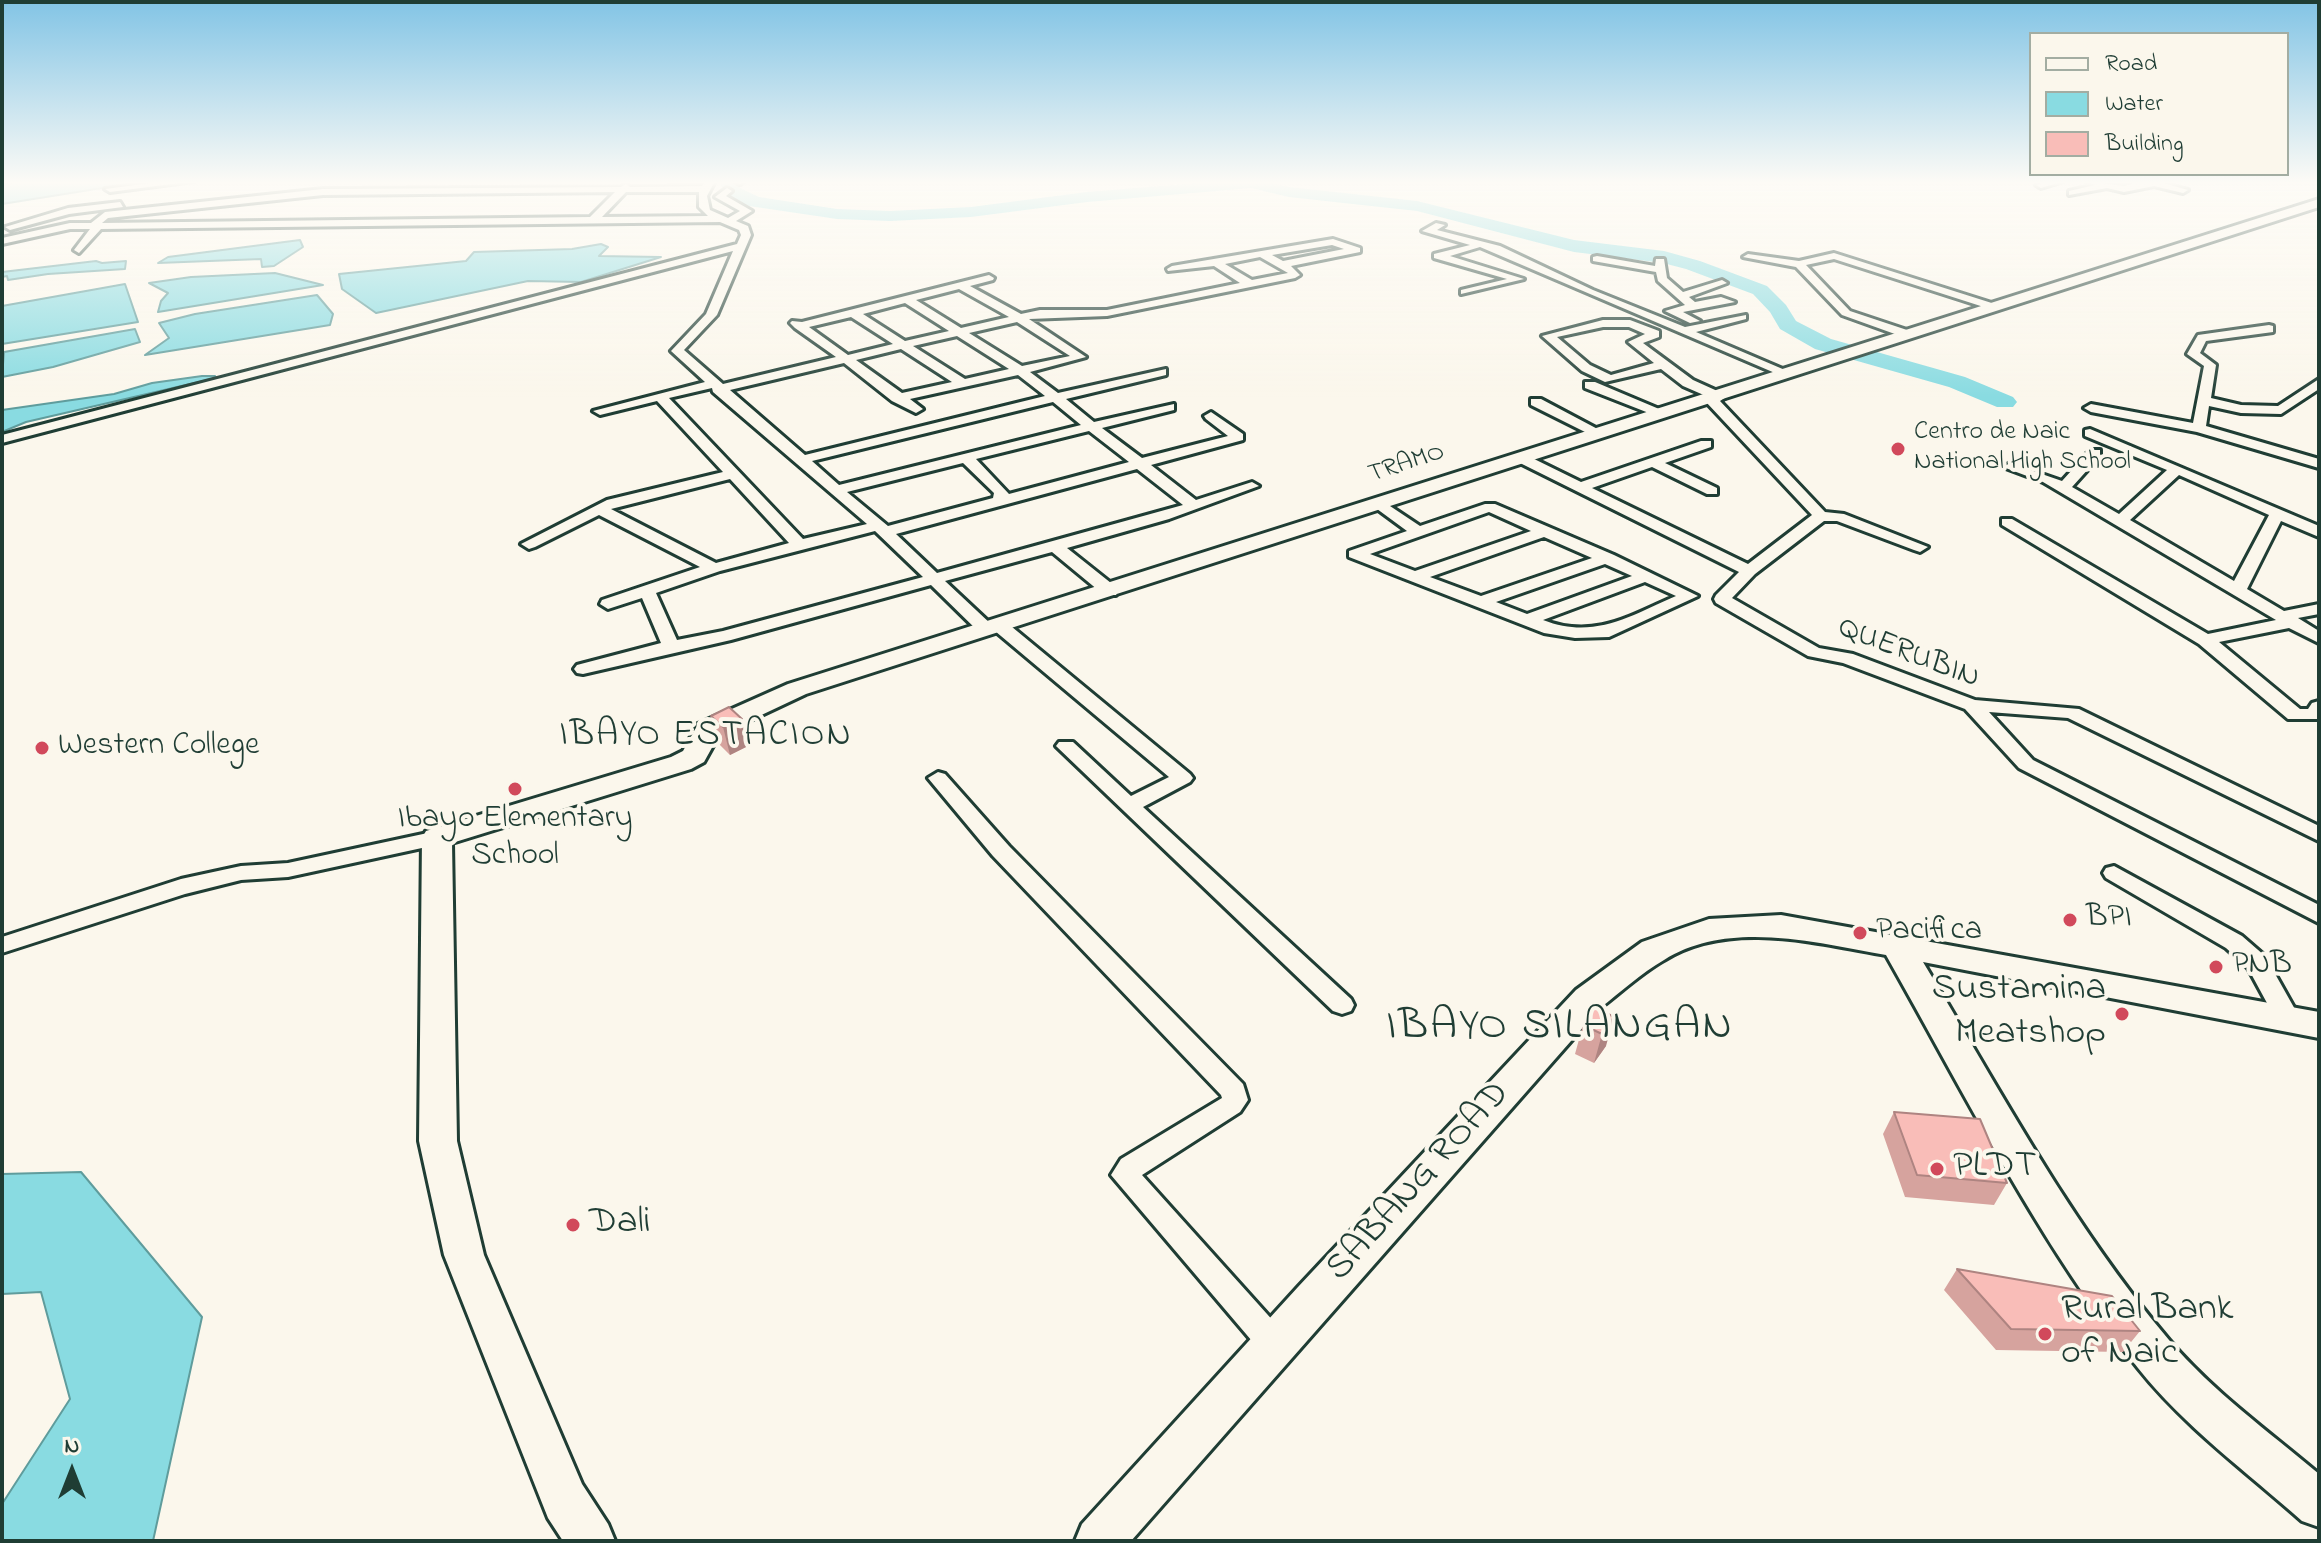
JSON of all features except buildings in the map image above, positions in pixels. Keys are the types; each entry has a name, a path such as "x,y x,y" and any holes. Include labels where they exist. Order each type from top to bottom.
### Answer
{"street":[{"path":"2,439 713,253"},
{"path":"737,253 721,296 706,322 687,337 677,351 933,578 1183,778 1130,805"},
{"path":"1172,269 1268,253"},
{"path":"1281,265 1341,253"},
{"path":"1449,253 1438,256 1519,279"},
{"path":"1506,253 1551,275 1786,373"},
{"name":"TRAMO","path":"437,838 681,763 694,756 708,730 797,689 2164,253"},
{"path":"600,411 1018,317 1040,313 1107,313 1295,275 1262,254"},
{"path":"1748,257 1799,264 1834,256 1994,307"},
{"path":"1597,259 1660,265 1662,279 1693,306"},
{"path":"1205,264 1220,264 1248,283"},
{"path":"1799,264 1846,313 1906,334"},
{"path":"1465,292 1551,275"},
{"path":"916,409 798,324 908,300 989,278"},
{"path":"1681,296 1722,283"},
{"path":"897,398 1080,357 1018,317 959,285"},
{"path":"908,300 1021,371 1193,505"},
{"path":"1705,326 1671,311 1721,300 1729,302"},
{"path":"853,313 962,383"},
{"path":"1684,331 1742,317"},
{"path":"1610,379 1586,368 1548,336 1615,321 1631,322 1654,332 1655,335 1634,342 1688,383 1715,398 1821,516"},
{"path":"2199,428 2210,365 2193,354 2202,338 2269,329"},
{"path":"1664,414 1590,385 1665,364"},
{"path":"800,460 1162,372"},
{"path":"2205,401 2241,409 2281,410 2319,383"},
{"path":"659,396 800,545 1000,502 1238,437 1211,416"},
{"path":"1536,402 1600,434"},
{"path":"836,490 1169,407"},
{"path":"2091,408 2199,428 2319,464"},
{"path":"2090,433 2319,532"},
{"path":"1580,487 1706,444"},
{"path":"2063,488 2095,453"},
{"path":"966,458 1002,492 1000,502"},
{"path":"1521,458 1749,571"},
{"path":"1653,462 1712,491"},
{"path":"2010,467 2048,479 2319,638"},
{"path":"2120,521 2177,469"},
{"path":"529,544 612,503 733,474"},
{"path":"583,669 725,636 1055,546 1252,486"},
{"path":"1378,503 1416,530"},
{"path":"1690,596 1609,632 1562,631 1355,554 1416,530 1490,507 1690,596 1722,599 1749,571 1821,516 1839,517 1920,547"},
{"path":"600,510 714,568"},
{"path":"2238,590 2277,514"},
{"path":"2007,522 2205,640 2295,715 2313,715 2319,707"},
{"path":"1414,577 1546,531"},
{"path":"608,604 714,568 808,543"},
{"path":"1055,546 1110,591"},
{"path":"1481,602 1608,558"},
{"path":"1527,620 1647,576"},
{"path":"647,591 671,647"},
{"name":"QUERUBIN","path":"1722,599 1814,652 1847,658 1972,705 2026,764 2319,915"},
{"path":"2205,640 2319,609"},
{"path":"1972,705 2072,713 2319,834"},
{"path":"1066,746 1342,1005"},
{"path":"938,778 1001,851 1234,1091 1235,1100 1231,1105 1131,1167 1125,1175 1274,1344"},
{"path":"2,945 181,887 241,873 288,870 437,838 438,1141 464,1255 565,1501 591,1541"},
{"path":"2114,873 2234,942 2257,962 2304,1022"},
{"name":"SABANG ROAD","path":"1099,1541 1588,999 1654,950 1709,930 1781,926 2304,1022"},
{"path":"1897,945 2035,1182 2072,1241 2154,1355 2203,1405 2319,1504"}],"water":[{"path":"199,253 294,253 274,266 262,267 261,259 158,263 168,257"},
{"path":"473,253 602,253 599,256 661,257 581,282 528,281 376,313 342,289 339,274 466,261"},
{"path":"96,261 126,261 125,269 8,280 7,276 2,277 2,272"},
{"path":"275,273 323,285 158,312 161,301 168,293 149,283 191,277"},
{"path":"125,284 138,322 2,344 2,306"},
{"path":"317,295 333,314 330,325 145,355 169,338 159,323 195,314"},
{"path":"135,329 140,342 53,367 2,377 4,352"},
{"path":"202,376 216,378 26,422 2,432 2,410 114,394 152,383"},
{"path":"81,1172 202,1317 153,1541 2,1541 2,1504 70,1399 41,1292 2,1294 2,1174"}],"waterway":[{"path":"1631,253 1693,265 1760,290 1779,309 1787,325 1823,344 1957,382 2005,402"}],"place":[{"name":"Centro de Naic National High School","path":"1898,449"},
{"name":"Western College","path":"42,748"},
{"name":"Ibayo Elementary School","path":"515,789"},
{"name":"BPI","path":"2070,920"},
{"name":"Pacifica","path":"1860,933"},
{"name":"PNB","path":"2216,967"},
{"name":"Sustamina Meatshop","path":"2122,1014"},
{"name":"PLDT","path":"1937,1169"},
{"name":"Dali","path":"573,1225"},
{"name":"Rural Bank of Naic","path":"2045,1334"}],"district":[{"name":"IBAYO ESTACION","path":"706,738"},
{"name":"IBAYO SILANGAN","path":"1560,1030"}]}
